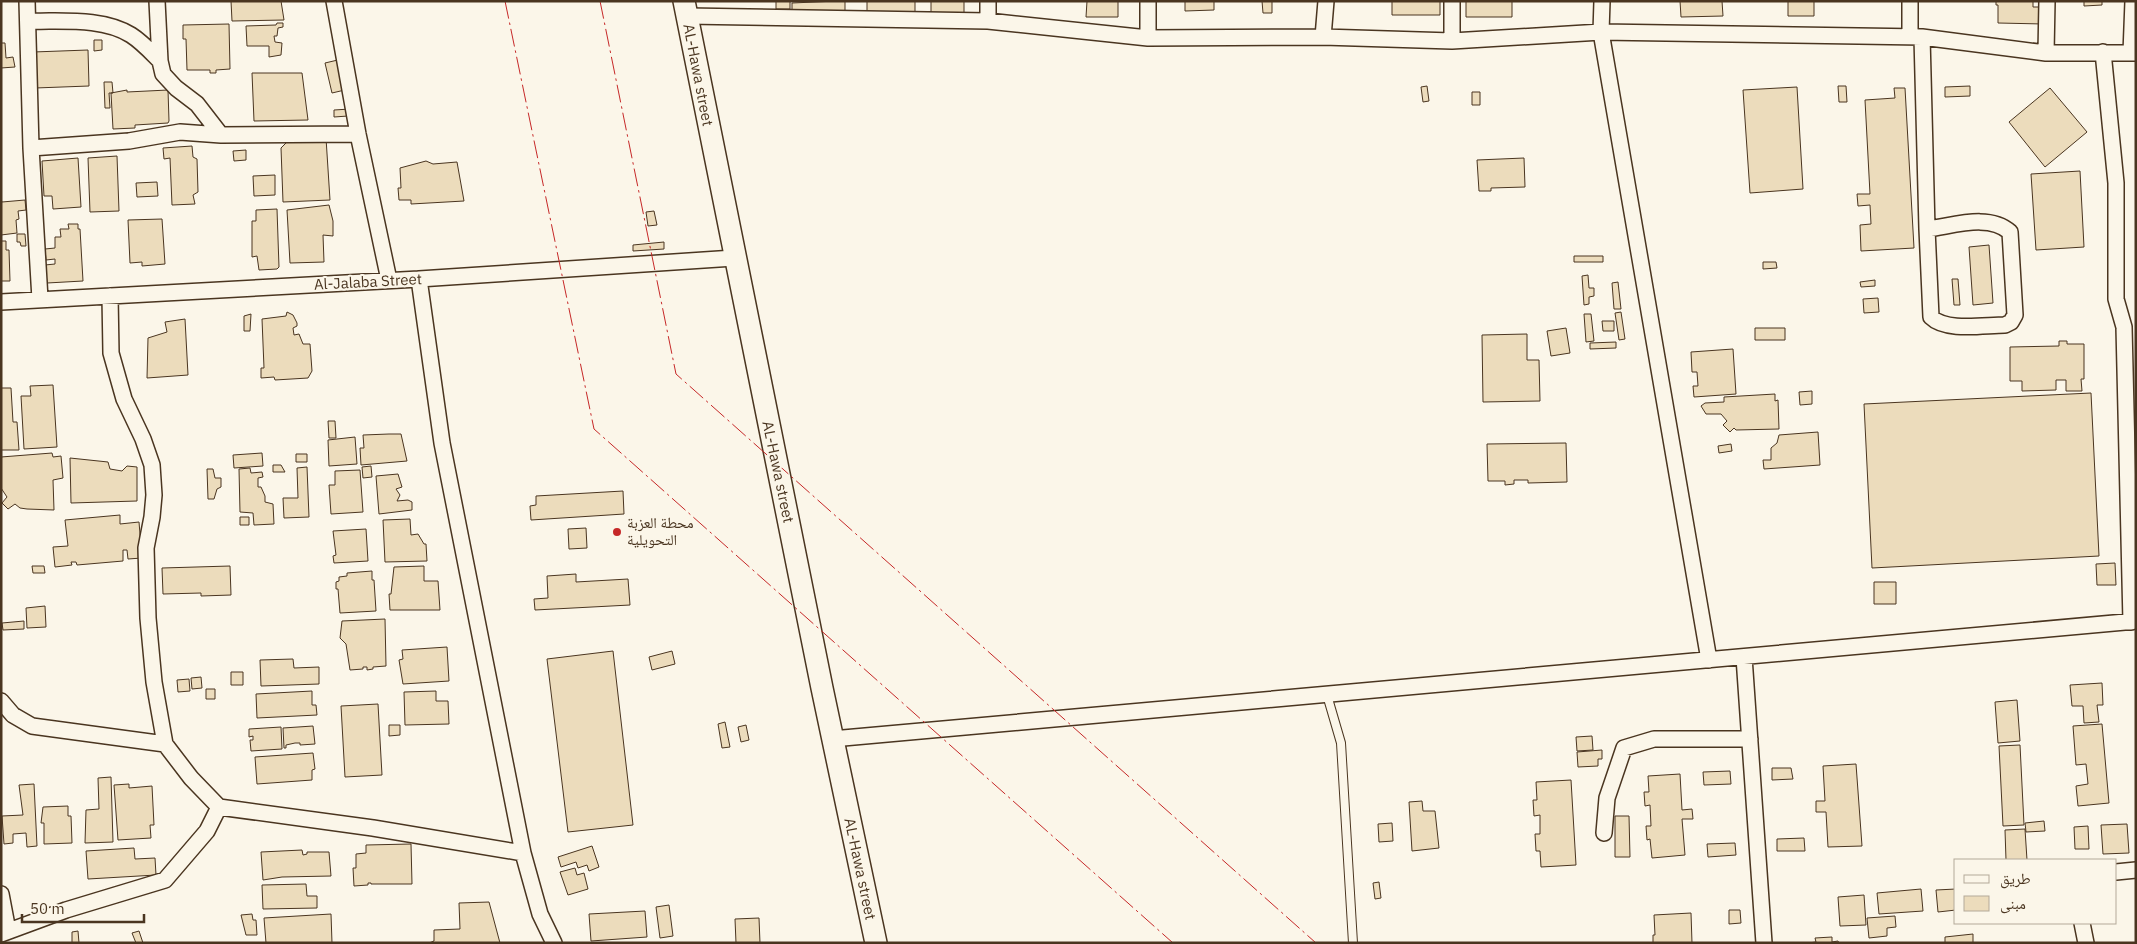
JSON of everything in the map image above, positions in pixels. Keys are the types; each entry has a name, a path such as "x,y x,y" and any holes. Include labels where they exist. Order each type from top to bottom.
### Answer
{"street":[{"path":"27,1 31,148 40,300"},
{"path":"157,1 160,61 163,74 176,88 197,104 221,135"},
{"path":"334,1 358,134 388,280"},
{"path":"988,1 988,21"},
{"path":"1148,1 1148,38"},
{"path":"1323,37 1326,1"},
{"path":"1452,1 1452,41"},
{"path":"1602,1 1601,32 1709,660"},
{"path":"1910,1 1916,37 1931,316 1937,323 1947,326 2005,325 2010,322 2016,315 2010,232 1996,223 1986,222 1927,229"},
{"path":"2046,53 2047,1"},
{"path":"685,9 988,21 1148,38 1323,37 1452,41 1601,32 1916,37 2046,53 2133,53 2133,1"},
{"name":"AL-Hawa street","path":"685,9 832,739 876,943"},
{"path":"28,21 93,23 114,27 144,44 160,61"},
{"path":"832,739 2133,622 2130,327 2116,299 2116,183 2103,52"},
{"path":"31,148 129,141 180,132 221,135 358,134"},
{"name":"Al-Jalaba Street","path":"1,302 419,279 734,258"},
{"path":"419,279 442,443 523,853 540,914 554,943"},
{"path":"110,296 111,353 124,399 143,439 152,465 153,502 146,548 148,618 154,682 165,744 192,778 219,807 373,828 523,853"},
{"path":"1744,657 1764,943"},
{"path":"1,701 13,714 32,726 165,744"},
{"path":"1604,833 1606,798 1624,748 1654,739 1750,739"},
{"path":"1,894 4,932 66,910 165,880 207,831 219,807"},
{"path":"2117,872 2136,870"},
{"path":"2082,924 2086,943"}],"lane":[{"path":"1327,694 1341,743 1353,943"}],"building":[{"path":"231,1 281,1 284,20 232,21"},
{"path":"776,1 790,1 790,9 776,9"},
{"path":"845,1 845,11 792,11 792,3"},
{"path":"867,1 915,1 915,15 867,15"},
{"path":"931,1 964,1 964,13 931,14"},
{"path":"1087,1 1118,1 1118,17 1086,17"},
{"path":"1185,1 1214,1 1214,10 1185,11"},
{"path":"1262,1 1272,1 1272,13 1263,13"},
{"path":"1392,1 1440,1 1440,15 1392,15"},
{"path":"1466,1 1512,1 1512,17 1466,17"},
{"path":"1680,1 1722,1 1723,16 1681,17"},
{"path":"1788,1 1814,1 1814,16 1788,16"},
{"path":"1996,1 2033,1 2033,7 2039,7 2039,10 2043,10 2043,24 1998,23 1998,5 1996,5"},
{"path":"2084,1 2102,1 2102,5 2084,6"},
{"path":"277,23 283,23 283,27 278,28 277,36 274,36 275,42 282,43 281,55 269,57 269,46 247,46 246,26 276,25"},
{"path":"229,24 230,69 216,70 216,73 210,73 210,70 187,70 186,39 183,39 183,25"},
{"path":"94,40 102,40 102,50 94,51"},
{"path":"1,43 5,43 6,58 13,57 15,67 1,68"},
{"path":"88,50 89,86 35,88 33,52"},
{"path":"342,59 349,89 332,93 325,63"},
{"path":"252,73 302,73 308,120 254,121"},
{"path":"104,82 112,82 113,93 109,93 110,108 105,108"},
{"path":"1427,86 1429,101 1423,102 1421,87"},
{"path":"1838,86 1846,86 1847,102 1839,102"},
{"path":"1970,86 1970,96 1945,97 1945,87"},
{"path":"1797,87 1803,189 1750,193 1743,90"},
{"path":"1894,88 1905,88 1914,248 1861,251 1860,225 1871,224 1870,205 1858,206 1857,194 1870,194 1865,100 1895,98"},
{"path":"2050,88 2087,132 2045,167 2009,122"},
{"path":"127,90 127,92 168,90 168,123 135,125 135,128 113,129 111,93"},
{"path":"1472,92 1480,92 1480,105 1472,105"},
{"path":"350,109 348,116 334,117 334,110"},
{"path":"326,138 330,200 283,202 281,148 290,139"},
{"path":"192,146 193,157 197,159 198,192 193,195 195,204 172,205 170,158 164,159 163,148"},
{"path":"246,150 246,160 234,161 233,151"},
{"path":"117,156 119,211 90,212 88,158"},
{"path":"78,158 81,207 53,209 52,196 44,196 42,161"},
{"path":"1524,158 1525,187 1491,188 1491,191 1479,191 1477,160"},
{"path":"426,161 433,164 457,162 464,201 411,204 411,200 399,200 398,188 401,188 400,168"},
{"path":"2080,171 2084,247 2036,250 2031,174"},
{"path":"275,175 275,195 254,196 253,176"},
{"path":"157,182 158,196 137,197 136,183"},
{"path":"1,200 2,202 25,200 26,210 18,211 19,219 16,220 17,233 1,235"},
{"path":"329,205 333,221 333,236 323,235 324,262 290,263 287,210"},
{"path":"277,209 279,267 277,269 259,270 257,256 252,257 252,221 256,221 256,210"},
{"path":"654,211 657,225 648,226 646,212"},
{"path":"162,219 165,264 142,266 142,262 130,263 128,220"},
{"path":"68,224 78,224 78,229 80,229 83,281 47,283 45,265 55,264 55,259 46,260 45,249 55,248 55,237 61,237 60,229 69,229"},
{"path":"17,234 25,234 26,246 21,246 20,242 17,242"},
{"path":"1,241 6,241 6,250 9,250 10,281 1,281"},
{"path":"664,242 664,249 633,251 633,245"},
{"path":"1989,245 1993,303 1973,305 1969,247"},
{"path":"1574,256 1603,256 1603,262 1574,262"},
{"path":"1763,262 1776,262 1777,268 1763,269"},
{"path":"1588,275 1589,288 1594,288 1594,296 1589,297 1589,304 1584,305 1582,276"},
{"path":"1952,279 1958,279 1960,305 1954,305"},
{"path":"1875,280 1875,286 1861,287 1860,282"},
{"path":"1618,282 1621,309 1614,309 1612,283"},
{"path":"1878,298 1879,312 1864,313 1863,299"},
{"path":"287,312 293,315 297,323 297,326 293,328 294,335 299,334 303,344 310,344 312,371 308,378 275,380 274,377 261,378 261,368 264,368 262,319 286,316"},
{"path":"1621,312 1625,339 1619,340 1615,313"},
{"path":"251,314 250,331 244,331 244,316"},
{"path":"1584,314 1591,314 1594,341 1586,342"},
{"path":"185,319 188,375 147,378 148,338 167,332 165,322"},
{"path":"1602,321 1614,321 1614,331 1603,331"},
{"path":"1566,328 1570,353 1551,356 1547,331"},
{"path":"1755,328 1785,328 1785,340 1755,340"},
{"path":"1527,334 1527,360 1539,360 1540,401 1483,402 1482,335"},
{"path":"2059,341 2067,341 2067,344 2084,344 2084,379 2081,379 2082,391 2066,391 2066,380 2056,380 2056,390 2022,391 2022,381 2010,381 2010,347 2059,346"},
{"path":"1616,342 1616,348 1590,349 1590,343"},
{"path":"1733,349 1736,394 1694,397 1693,386 1698,386 1697,372 1692,372 1691,352"},
{"path":"53,385 57,447 24,449 21,396 31,396 30,386"},
{"path":"1,388 11,388 13,422 17,422 19,450 1,450"},
{"path":"1812,391 1812,404 1800,405 1799,392"},
{"path":"2091,393 2099,556 1872,568 1864,404"},
{"path":"1775,394 1775,401 1778,400 1779,429 1736,430 1734,428 1730,432 1723,425 1727,421 1721,414 1706,414 1701,406 1705,403 1724,402 1724,397"},
{"path":"328,421 335,421 336,438 329,438"},
{"path":"1818,432 1820,465 1764,469 1763,460 1771,460 1771,448 1777,443 1779,435"},
{"path":"401,434 407,461 361,465 360,448 364,448 363,435"},
{"path":"355,437 357,464 329,466 328,440"},
{"path":"1566,443 1567,482 1528,483 1528,480 1514,480 1514,484 1505,485 1505,481 1488,481 1487,444"},
{"path":"1731,444 1732,451 1719,453 1718,446"},
{"path":"52,453 53,457 61,456 63,478 53,480 54,510 20,508 15,504 8,509 2,503 7,497 1,488 1,457"},
{"path":"262,453 263,466 234,468 233,455"},
{"path":"296,454 307,454 307,462 296,462"},
{"path":"70,458 108,462 110,469 122,471 127,466 137,467 137,501 71,503"},
{"path":"273,465 281,465 285,472 273,472"},
{"path":"371,466 372,477 363,478 362,467"},
{"path":"307,467 309,517 284,518 283,498 298,498 297,468"},
{"path":"250,468 251,473 262,472 263,477 258,478 258,487 261,487 265,496 265,502 273,504 274,524 254,525 253,513 240,512 239,469"},
{"path":"207,469 213,469 215,478 221,478 221,487 217,489 214,499 208,499"},
{"path":"360,470 363,512 331,514 329,485 335,485 335,471"},
{"path":"398,474 402,487 396,489 400,495 397,501 408,500 412,502 412,510 379,514 376,476"},
{"path":"623,491 624,514 531,520 530,506 536,505 536,496"},
{"path":"120,515 120,524 139,522 142,558 128,559 127,550 123,550 123,561 77,565 76,562 71,562 72,565 55,567 53,547 68,546 65,520"},
{"path":"240,517 249,517 249,525 240,525"},
{"path":"410,519 411,535 418,534 424,544 426,544 427,561 385,562 383,520"},
{"path":"586,528 587,548 569,549 568,529"},
{"path":"366,529 368,561 334,563 333,556 336,555 333,531"},
{"path":"2115,563 2116,585 2097,585 2096,564"},
{"path":"32,566 44,566 45,573 33,573"},
{"path":"230,566 231,595 201,596 201,593 163,594 162,568"},
{"path":"424,566 424,581 438,581 440,610 390,610 389,594 391,594 394,567"},
{"path":"372,571 376,611 340,613 338,589 336,589 336,582 339,581 339,577 347,576 347,573"},
{"path":"576,574 576,582 628,579 630,605 535,610 534,599 548,598 547,576"},
{"path":"1874,582 1896,582 1896,604 1874,604"},
{"path":"45,606 46,627 27,628 26,608"},
{"path":"385,619 386,666 373,667 373,669 367,670 367,667 363,667 363,669 350,670 346,644 340,638 342,621"},
{"path":"24,621 24,629 3,630 2,623"},
{"path":"447,647 449,681 403,684 399,660 403,659 402,650"},
{"path":"613,651 633,825 568,832 547,659"},
{"path":"672,651 675,664 652,670 649,657"},
{"path":"293,659 294,668 319,667 319,684 261,686 260,660"},
{"path":"231,672 243,672 243,685 231,685"},
{"path":"201,677 202,688 192,689 191,678"},
{"path":"189,679 190,691 178,692 177,680"},
{"path":"2102,683 2103,705 2097,705 2099,722 2084,723 2083,706 2072,706 2070,685"},
{"path":"206,689 215,689 215,699 206,699"},
{"path":"312,691 312,705 316,705 317,715 257,718 256,694"},
{"path":"436,691 436,701 448,701 449,724 405,725 404,692"},
{"path":"2017,700 2020,741 1998,743 1995,702"},
{"path":"378,704 382,775 345,777 341,706"},
{"path":"725,722 730,747 722,748 718,724"},
{"path":"2102,724 2109,803 2078,806 2076,786 2088,784 2086,764 2076,765 2073,726"},
{"path":"389,725 400,725 400,735 389,736"},
{"path":"746,725 749,740 741,742 738,727"},
{"path":"313,726 315,744 300,745 300,743 295,743 286,745 286,748 284,748 283,728"},
{"path":"281,727 282,749 251,751 250,740 253,740 253,736 249,737 249,729"},
{"path":"1592,736 1593,750 1577,751 1576,737"},
{"path":"2020,745 2024,825 2003,826 1999,746"},
{"path":"1602,750 1602,759 1598,759 1598,766 1578,767 1577,752"},
{"path":"313,753 315,769 312,770 312,780 257,784 255,757"},
{"path":"1856,764 1862,846 1828,847 1826,812 1816,812 1816,801 1825,801 1823,766"},
{"path":"1772,768 1791,768 1793,779 1772,780"},
{"path":"1730,771 1731,784 1704,785 1703,772"},
{"path":"1680,774 1682,810 1692,809 1693,819 1682,819 1685,855 1652,858 1650,839 1647,840 1646,826 1651,826 1650,805 1645,806 1644,792 1649,792 1648,776"},
{"path":"111,777 113,842 85,843 86,810 99,809 98,778"},
{"path":"1571,780 1576,865 1541,867 1540,851 1536,851 1535,834 1540,834 1540,815 1534,816 1533,800 1537,800 1536,782"},
{"path":"34,784 37,846 27,847 26,833 13,834 13,843 4,844 2,816 23,815 19,785"},
{"path":"129,784 129,788 152,786 154,825 150,825 151,838 118,840 114,785"},
{"path":"1422,801 1423,811 1435,811 1439,848 1412,851 1409,802"},
{"path":"68,806 68,816 71,816 72,843 44,844 44,823 41,823 43,807"},
{"path":"1615,816 1629,816 1630,857 1615,857"},
{"path":"2044,821 2045,831 2026,832 2025,823"},
{"path":"1392,823 1393,841 1379,842 1378,824"},
{"path":"2127,824 2129,853 2103,854 2101,825"},
{"path":"2088,826 2089,849 2075,849 2074,827"},
{"path":"2025,829 2027,859 2006,859 2005,830"},
{"path":"1804,838 1805,851 1777,851 1777,839"},
{"path":"1735,843 1736,855 1708,857 1707,844"},
{"path":"411,844 412,884 368,883 368,885 354,886 353,868 356,868 356,854 366,853 366,845"},
{"path":"592,846 599,867 589,871 587,865 578,868 576,862 561,867 558,857"},
{"path":"134,848 135,859 155,858 156,875 88,879 86,851"},
{"path":"302,850 303,855 307,854 307,852 329,852 331,876 282,877 263,880 261,852"},
{"path":"575,868 577,875 584,873 588,889 568,895 560,872"},
{"path":"1379,882 1381,898 1375,899 1373,883"},
{"path":"306,884 307,896 317,896 317,908 263,909 262,885"},
{"path":"1921,889 1923,911 1879,914 1877,893"},
{"path":"1954,889 1954,910 1938,912 1936,890"},
{"path":"1864,895 1866,925 1840,926 1838,897"},
{"path":"489,902 500,943 429,943 434,941 434,930 460,929 459,903"},
{"path":"669,905 673,936 660,938 656,907"},
{"path":"1729,910 1740,910 1741,923 1729,924"},
{"path":"645,911 647,937 591,941 589,914"},
{"path":"1691,913 1692,943 1653,943 1653,935 1655,935 1654,915"},
{"path":"252,914 253,920 256,920 257,935 246,935 241,915"},
{"path":"331,914 332,943 266,943 264,918"},
{"path":"1895,916 1896,927 1887,928 1887,936 1869,938 1867,918"},
{"path":"759,918 760,943 736,943 735,919"},
{"path":"78,931 79,943 72,943 72,932"},
{"path":"139,931 143,943 136,943 132,933"},
{"path":"1973,934 1973,943 1945,943 1945,937"},
{"path":"1832,937 1832,942 1838,941 1839,943 1808,943 1816,942 1815,938"}],"power":[{"path":"505,1 594,429 1173,943"},
{"path":"600,1 676,374 1316,943"}],"place":[{"name":"محطة العزبة التحويلية","path":"617,532"}]}
